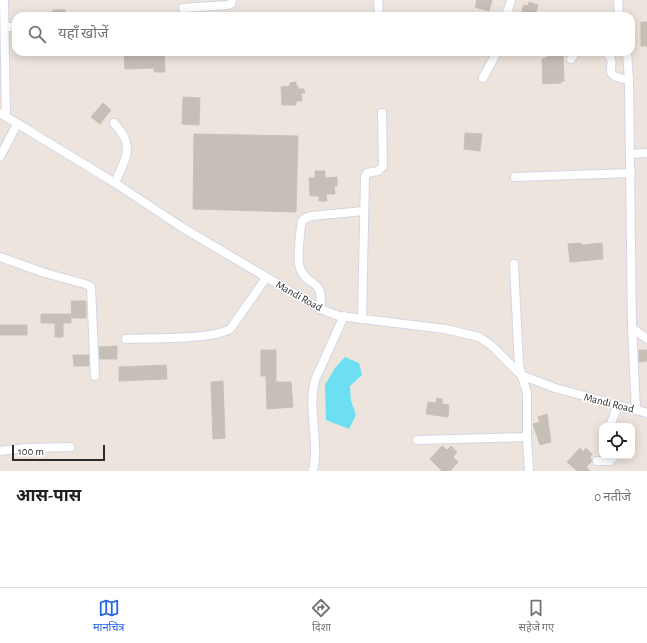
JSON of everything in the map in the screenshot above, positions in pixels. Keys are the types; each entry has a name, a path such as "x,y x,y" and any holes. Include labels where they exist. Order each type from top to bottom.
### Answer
{"street":[{"path":"3,115 5,27 4,0"},
{"path":"183,8 228,5 231,4 232,0"},
{"path":"378,0 379,12"},
{"path":"507,12 511,0"},
{"path":"618,0 619,12"},
{"path":"5,27 12,27"},
{"path":"483,78 495,56"},
{"path":"609,56 611,58 612,75 616,78 630,80"},
{"path":"627,56 630,80 632,328 636,409"},
{"path":"362,319 365,175 367,173 380,170 383,166 382,113"},
{"name":"Mandi Road","path":"3,115 115,183 183,228 320,309 344,316 446,329 479,337 492,346 521,375 555,388 647,413"},
{"path":"114,123 122,132 128,146 115,183"},
{"path":"0,157 17,124"},
{"path":"631,154 647,153"},
{"path":"515,177 631,173"},
{"path":"320,309 322,298 321,291 305,275 299,265 302,222 304,219 311,216 364,211"},
{"path":"0,257 91,287 95,376"},
{"path":"514,264 519,366 527,393 527,437 530,471"},
{"path":"126,339 203,336 226,332 231,328 266,278"},
{"path":"313,471 316,443 312,413 313,389 315,380 344,316"},
{"path":"632,328 647,339"},
{"path":"611,423 618,405"},
{"path":"417,440 527,437"},
{"path":"0,451 25,448 70,447"},
{"path":"597,461 610,461 612,459"}],"water":[{"path":"345,357 359,363 362,375 350,386 351,401 356,415 349,429 326,420 325,385 335,368"}],"building":[{"path":"477,0 492,0 489,11 475,7"},
{"path":"529,2 538,5 536,12 522,11 524,5 528,6"},
{"path":"53,10 65,10 65,12 53,12"},
{"path":"641,22 647,22 647,46 641,46"},
{"path":"124,56 164,56 165,72 154,72 154,68 125,69"},
{"path":"550,56 563,56 564,81 561,81 561,83 543,84 542,59"},
{"path":"296,82 298,89 304,89 305,93 301,93 302,101 296,101 296,105 282,105 281,87 290,86 290,83"},
{"path":"183,97 200,98 199,125 182,124"},
{"path":"103,103 111,110 100,124 91,117"},
{"path":"465,133 482,134 480,151 464,149"},
{"path":"194,134 298,136 296,212 193,209"},
{"path":"315,171 325,171 325,178 337,177 337,186 334,186 335,194 326,194 327,201 319,201 319,196 310,196 309,178 315,178"},
{"path":"581,243 581,245 602,243 603,259 570,262 568,244"},
{"path":"71,301 86,301 86,318 72,318"},
{"path":"41,314 71,314 71,323 63,323 63,337 55,337 55,323 41,323"},
{"path":"0,325 27,325 27,335 0,335"},
{"path":"117,346 117,359 100,359 99,347"},
{"path":"261,350 276,350 276,382 291,382 293,407 267,409 266,376 261,376"},
{"path":"639,350 647,350 647,361 639,362"},
{"path":"73,355 89,355 89,366 74,366"},
{"path":"166,365 167,379 119,381 119,367"},
{"path":"223,381 225,438 213,439 211,382"},
{"path":"437,398 442,399 442,404 449,405 448,417 426,414 428,402 436,403"},
{"path":"547,414 551,442 540,445 533,424 540,422 538,417"},
{"path":"442,446 447,450 451,446 457,452 453,457 458,462 450,471 442,471 430,459"},
{"path":"580,448 583,452 586,448 592,454 590,457 592,461 586,467 590,471 577,471 567,462"}]}
